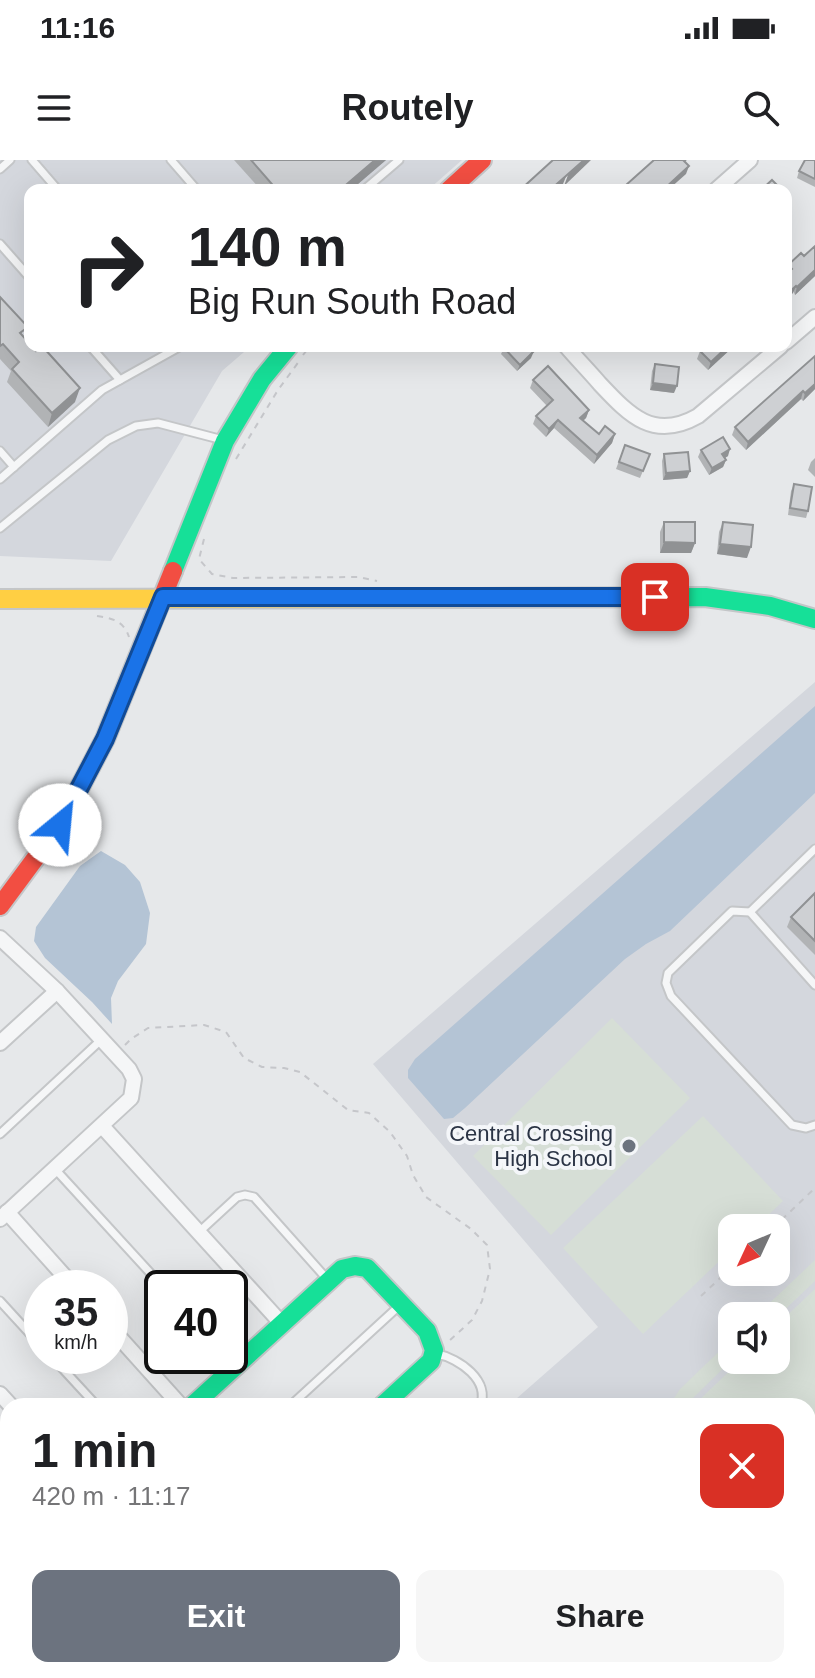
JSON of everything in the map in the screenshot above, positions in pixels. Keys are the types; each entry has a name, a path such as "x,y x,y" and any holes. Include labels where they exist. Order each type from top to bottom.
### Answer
{"street":[{"path":"456,184 482,160"},
{"path":"723,184 750,160"},
{"path":"792,337 815,317"},
{"path":"0,906 60,825 99,751 225,441 262,379 284,352"},
{"path":"571,352 614,400 634,417 658,427 687,423 698,416 774,352"},
{"path":"0,599 705,597 770,606 815,619"},
{"path":"0,938 57,991 129,1069 134,1079 131,1098 3,1216 57,1270"},
{"path":"0,1043 57,991"},
{"path":"102,1126 282,1324"},
{"path":"248,1349 282,1324 335,1275 355,1266 367,1268 427,1331 435,1353 431,1361 391,1398"},
{"path":"128,1347 174,1398"},
{"path":"199,1398 220,1374"}],"lane":[{"path":"0,169 10,160"},
{"path":"32,160 53,184"},
{"path":"171,160 192,184"},
{"path":"371,184 399,160"},
{"path":"0,244 24,271"},
{"path":"95,352 120,380"},
{"path":"0,479 102,390 170,352"},
{"path":"0,528 108,440 136,426 158,423 225,441"},
{"path":"0,451 14,467"},
{"path":"750,912 815,849"},
{"path":"815,985 750,912 732,911 668,973 666,983 671,996 792,1125 806,1128 815,1125"},
{"path":"0,1134 102,1040"},
{"path":"55,1169 148,1270"},
{"path":"199,1233 237,1197 254,1197 335,1275"},
{"path":"0,1301 24,1327"},
{"path":"299,1398 401,1304"},
{"path":"435,1353 460,1362 481,1386 484,1398"},
{"path":"68,1374 90,1398"}],"path":[{"path":"233,467 278,390 306,352"},
{"path":"205,536 199,559 212,574 233,578 358,577 385,583"},
{"path":"118,621 129,634"},
{"path":"116,1055 131,1039 148,1028 204,1025 226,1032 244,1058 262,1067 300,1072 348,1110 369,1113 390,1132 407,1156 413,1175 426,1197 471,1229 487,1245 490,1269 482,1301 472,1320 435,1353"},
{"path":"788,1214 815,1188"},
{"path":"701,1296 718,1280"}],"shaded area":[{"path":"0,160 462,160 435,184 24,184 24,352 244,352 222,371 111,561 0,556"},
{"name":"Central Crossing High School","path":"815,682 815,1398 517,1398 598,1327 373,1064"},
{"path":"612,1018 690,1098 551,1235 473,1156"},
{"path":"703,1116 783,1201 770,1214 718,1214 718,1262 643,1334 563,1248"},
{"path":"815,1260 815,1281 790,1305 790,1302 771,1302"},
{"path":"815,1289 815,1398 701,1398 726,1374 790,1374 790,1313"},
{"path":"718,1352 718,1374 693,1398 674,1398"}],"water":[{"path":"815,706 815,793 670,931 625,959 465,1108 453,1118 444,1119 408,1078 408,1070 415,1059"},
{"path":"101,851 125,865 140,882 150,913 146,944 118,981 111,998 112,1024 45,958 34,941 36,927 80,866"}],"building":[{"path":"251,160 375,160 347,184 272,184"},
{"path":"553,160 584,160 557,184 527,184"},
{"path":"654,160 686,160 689,166 670,184 627,184"},
{"path":"805,160 815,160 815,179 799,171"},
{"path":"815,246 815,270 792,290 792,261 801,253 804,256"},
{"path":"0,297 24,323 24,330 20,333 24,337 24,352 47,352 80,388 52,413 12,369 19,362 3,344 0,346"},
{"path":"508,352 533,352 520,365"},
{"path":"701,352 722,352 711,362"},
{"path":"815,356 815,384 805,393 803,391 748,442 735,427"},
{"path":"655,364 679,367 677,386 653,383"},
{"path":"548,366 589,410 580,418 599,434 605,426 615,434 597,455 558,420 549,429 536,416 553,400 533,380"},
{"path":"723,437 730,449 722,454 726,460 712,468 701,450"},
{"path":"625,445 650,454 643,471 619,462"},
{"path":"688,452 690,471 666,473 664,454"},
{"path":"794,484 812,487 808,511 790,508"},
{"path":"664,522 695,522 695,543 664,542"},
{"path":"723,522 753,525 751,547 720,544"},
{"path":"815,893 815,941 791,917"}],"traffic: fast":[{"path":"173,571 225,441 262,379 284,352"},
{"path":"476,598 705,597 770,606 815,619"},
{"path":"201,1398 342,1269 355,1266 367,1268 427,1331 434,1350 431,1361 391,1398"}],"traffic: slow":[{"path":"0,599 476,598"}],"traffic: jam":[{"path":"456,184 482,160"},
{"path":"0,906 60,825 105,739 173,571"}],"place":[{"name":"Central Crossing High School","path":"629,1146"}],"route":[{"path":"60,825 105,739 163,597 655,597"}]}
